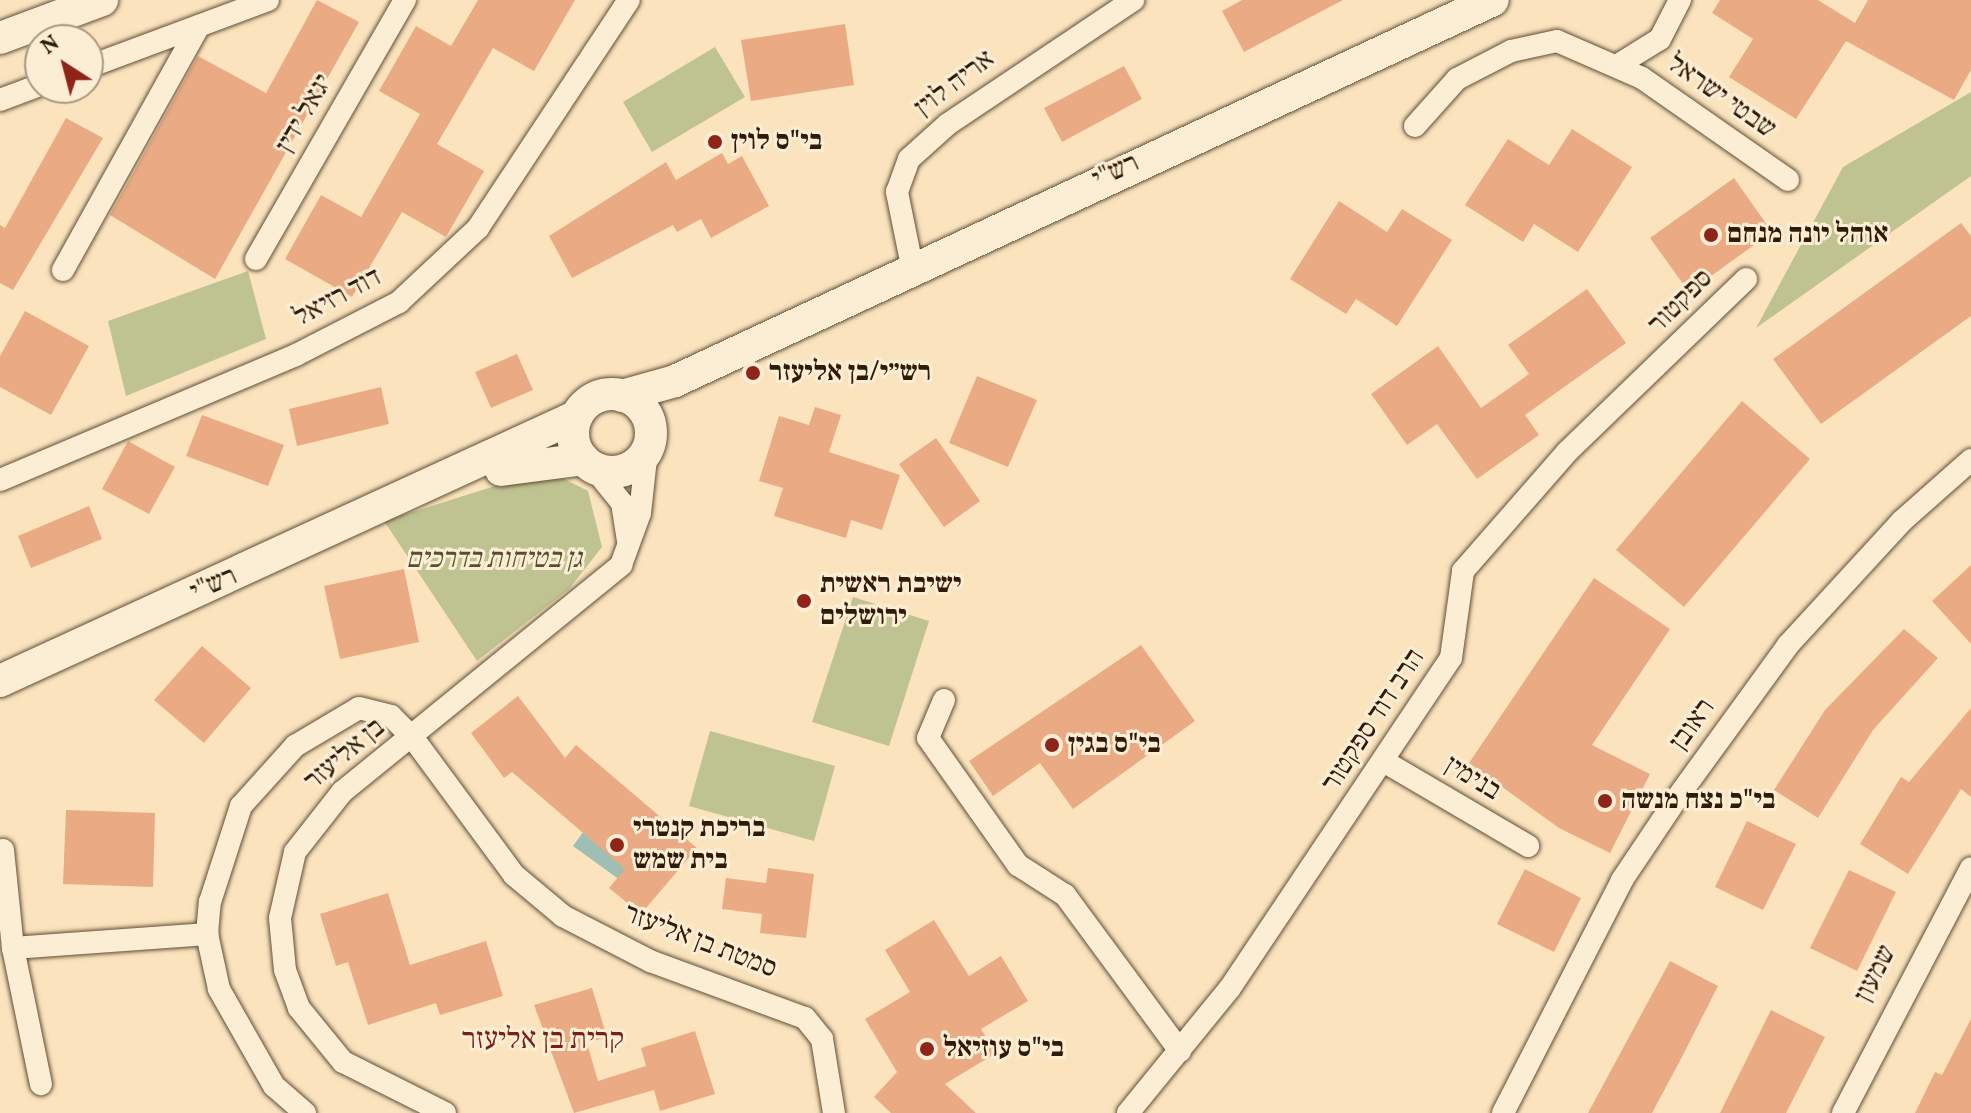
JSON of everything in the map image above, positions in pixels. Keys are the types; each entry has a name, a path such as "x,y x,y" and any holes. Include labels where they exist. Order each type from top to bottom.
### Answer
{"street":[{"path":"0,38 102,0"},
{"path":"104,61 268,0"},
{"name":"יגאל ידין","path":"256,259 405,0"},
{"name":"דוד רזיאל","path":"0,480 296,355 399,302 478,228 629,0"},
{"name":"אריה לוין","path":"912,266 897,192 909,159 948,124 1133,0"},
{"name":"רש\"י","path":"622,396 741,351 912,266 1493,0"},
{"name":"שבטי ישראל","path":"1618,65 1660,39 1680,0"},
{"path":"63,270 199,26"},
{"name":"שבטי ישראל","path":"1415,126 1457,79 1511,51 1557,41 1618,65 1788,180"},
{"path":"0,100 24,91"},
{"name":"ספקטור","path":"1657,368 1746,279"},
{"name":"רש\"י","path":"649,442 741,351"},
{"name":"הרב דוד ספקטור","path":"1128,1113 1180,1051 1385,762 1451,658 1463,571 1567,452 1657,368"},
{"path":"622,396 643,410 649,442 640,513 621,565 628,527 622,503 588,463 573,438 577,416 592,400 622,396"},
{"name":"רש\"י","path":"0,681 428,490 577,416"},
{"path":"588,463 618,472 649,442"},
{"name":"ראובן","path":"1503,1113 1622,880 1677,798 1788,645 1902,521 1971,460"},
{"name":"רש\"י","path":"428,490 537,461 588,463"},
{"name":"בן אליעזר","path":"445,1113 372,1081 318,1036 285,970 281,936 282,900 306,832 342,792 413,738 621,565"},
{"path":"944,700 928,738 1018,865 1065,895 1180,1051"},
{"name":"בן אליעזר","path":"305,1113 274,1086 242,1035 219,989 207,934 220,854 241,806 295,746 359,708 391,716 413,738"},
{"name":"סמטת בן אליעזר","path":"413,738 514,875 563,916 650,961 805,1018 822,1039 834,1113"},
{"name":"בנימין","path":"1385,762 1528,846"},
{"path":"3,850 13,948 41,1084"},
{"name":"שמעון","path":"1843,1113 1971,868"},
{"path":"13,948 207,934"}],"green space":[{"path":"715,47 745,97 652,152 623,102"},
{"path":"1971,92 1971,176 1756,328 1843,167"},
{"path":"248,271 266,339 126,396 108,321"},
{"name":"גן בטיחות בדרכים","path":"546,470 588,491 602,547 569,589 477,661 384,521"},
{"path":"853,597 929,621 889,746 812,722"},
{"path":"710,731 835,766 814,841 689,806"}],"water":[{"path":"604,803 631,888 573,846"}],"building":[{"path":"317,0 359,22 215,279 110,215 198,56 266,93"},
{"path":"478,0 575,0 534,71 493,48 437,144 484,171 446,237 402,212 352,297 285,259 321,195 361,217 420,114 379,91 416,26 451,46"},
{"path":"1242,0 1343,0 1244,52 1222,11"},
{"path":"1720,0 1818,0 1855,23 1868,0 1971,0 1971,70 1954,100 1846,41 1796,119 1729,77 1753,39 1712,13"},
{"path":"845,24 854,85 751,101 741,40"},
{"path":"1124,66 1142,99 1062,142 1044,108"},
{"path":"66,118 103,138 13,290 0,283 0,225 5,228"},
{"path":"1572,129 1632,167 1578,252 1534,224 1523,242 1465,205 1508,139 1549,165"},
{"path":"722,153 728,164 742,156 769,206 711,238 701,219 677,232 673,225 572,278 549,236 666,162 676,180"},
{"name":"אוהל יונה מנחם","path":"1734,178 1772,232 1689,292 1650,238"},
{"path":"1339,201 1387,232 1402,209 1452,240 1397,326 1356,299 1346,314 1290,279"},
{"path":"1961,223 1971,236 1971,316 1821,424 1773,359"},
{"path":"1587,289 1626,343 1525,415 1539,435 1477,479 1437,424 1407,445 1371,394 1438,346 1481,408 1529,374 1508,345"},
{"path":"25,311 89,346 51,415 0,387 0,356"},
{"path":"517,354 533,390 491,408 475,372"},
{"path":"977,376 1037,400 1008,467 949,443"},
{"path":"381,387 389,424 297,446 289,409"},
{"path":"1742,401 1810,459 1684,607 1616,550"},
{"path":"815,407 841,415 829,452 900,475 882,530 851,520 846,538 774,516 783,488 759,481 779,416 809,425"},
{"path":"202,415 284,445 268,486 186,456"},
{"path":"936,438 980,501 944,527 899,464"},
{"path":"128,441 175,467 149,514 102,489"},
{"path":"89,506 102,539 31,568 18,536"},
{"path":"1971,565 1971,644 1932,601"},
{"path":"404,569 419,642 340,659 324,586"},
{"path":"1594,578 1670,629 1592,745 1650,774 1610,853 1559,828 1469,763"},
{"path":"1904,629 1938,658 1873,730 1818,818 1774,790 1825,710"},
{"path":"1141,645 1195,721 1073,809 1040,763 993,796 969,761"},
{"path":"202,646 251,688 204,743 154,700"},
{"path":"518,696 565,758 576,745 697,848 641,914 609,888 625,869 512,772 504,778 471,733"},
{"path":"1971,708 1971,797 1961,789 1908,874 1860,844 1901,777 1909,782"},
{"path":"66,810 155,813 153,887 63,884"},
{"path":"1747,821 1796,844 1763,910 1715,887"},
{"path":"768,868 814,874 806,938 760,933 762,914 722,909 726,878 766,883"},
{"path":"1525,869 1581,898 1554,952 1497,924"},
{"path":"1849,870 1896,892 1857,971 1810,948"},
{"path":"388,893 410,965 486,941 503,996 440,1015 436,1003 368,1025 348,962 336,966 320,914"},
{"path":"934,920 969,976 1001,956 1028,1001 981,1029 996,1053 945,1084 976,1113 891,1113 874,1097 897,1072 865,1019 910,992 885,950"},
{"path":"1670,961 1718,986 1652,1113 1588,1113"},
{"path":"592,988 607,1037 587,1043 598,1081 646,1066 641,1048 695,1031 715,1094 660,1111 654,1090 574,1113 534,1005"},
{"path":"1771,1010 1825,1037 1786,1113 1720,1113"},
{"path":"1971,1019 1971,1113 1915,1113 1935,1072 1942,1075"}],"place":[{"name":"בי\"ס לוין","path":"715,142"},
{"name":"אוהל יונה מנחם","path":"1711,235"},
{"name":"רש״י/בן אליעזר","path":"753,373"},
{"name":"ישיבת ראשית ירושלים","path":"804,601"},
{"name":"בי\"ס בגין","path":"1052,745"},
{"name":"בי\"כ נצח מנשה","path":"1605,801"},
{"name":"בריכת קנטרי בית שמש","path":"617,845"},
{"name":"בי\"ס עוזיאל","path":"927,1049"}],"district":[{"name":"קרית בן אליעזר","path":"543,1040"}]}
